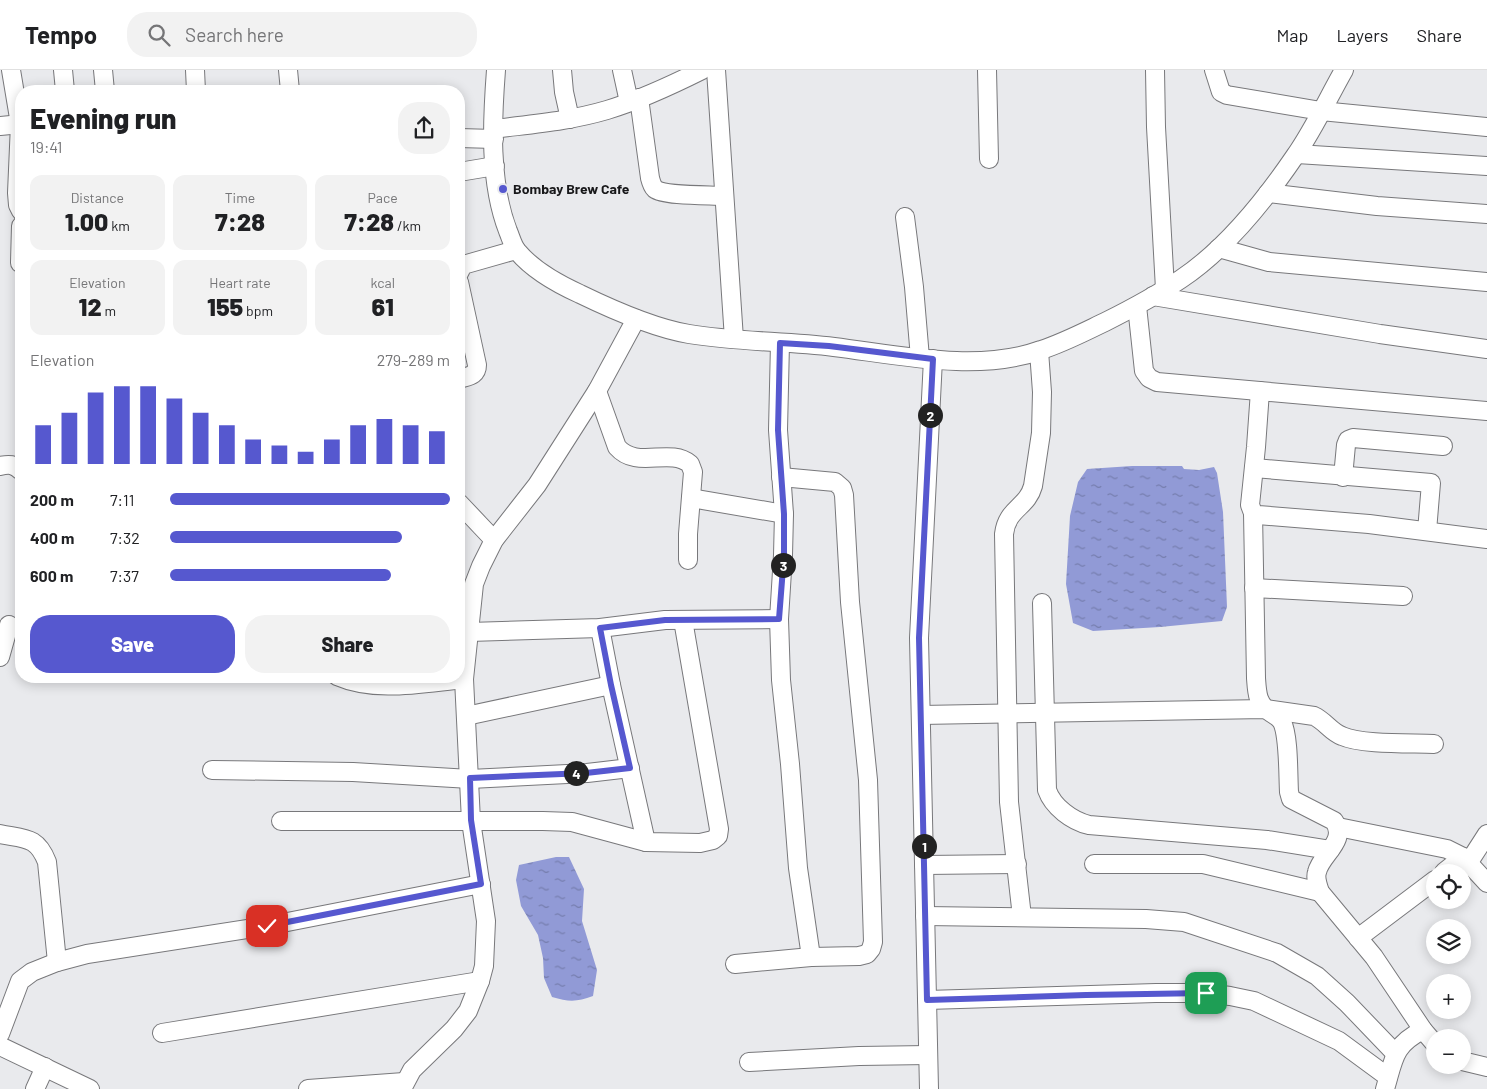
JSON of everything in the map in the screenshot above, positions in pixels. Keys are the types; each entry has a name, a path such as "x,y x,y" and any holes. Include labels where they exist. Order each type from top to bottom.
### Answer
{"street":[{"path":"11,70 15,94"},
{"path":"63,70 64,85"},
{"path":"103,70 104,85"},
{"path":"194,70 195,85"},
{"path":"288,70 289,85"},
{"path":"496,70 494,134 497,192 504,221 516,250 537,270 568,289 600,304 636,319 687,334 829,346 965,362 1003,359 1039,351 1137,306 1184,278 1219,248 1268,193 1297,154 1344,70"},
{"path":"562,70 564,92 570,119"},
{"path":"622,70 634,100 650,178 654,188 671,194 724,196"},
{"path":"716,70 734,339"},
{"path":"987,70 989,159"},
{"path":"1155,70 1159,292"},
{"path":"1214,70 1221,92 1227,95 1321,112 1487,126"},
{"path":"465,137 494,134 607,110 634,100 695,72"},
{"path":"0,126 15,124"},
{"path":"1297,154 1487,166"},
{"path":"465,171 495,166"},
{"path":"1268,193 1377,206 1487,214"},
{"path":"905,217 914,287 927,358 919,638 929,1089"},
{"path":"1219,248 1269,262 1487,282"},
{"path":"465,264 516,250"},
{"path":"1159,292 1380,334 1487,349"},
{"path":"1137,306 1144,371 1149,378 1157,382 1487,412"},
{"path":"465,310 477,365 477,370 473,375 465,377"},
{"path":"636,319 597,391 537,486 494,540 474,584 465,598 465,639 600,628 665,620 779,619"},
{"path":"780,343 778,430 784,514 784,555 779,619 781,680 798,868 811,957"},
{"path":"1022,917 1010,802 1005,524 1008,517 1031,494 1033,486 1041,433 1042,392 1039,351"},
{"path":"597,391 617,447 623,454 631,458 679,458 686,460 690,464 693,472 688,560"},
{"path":"1260,391 1250,505 1253,512 1257,688 1260,703 1265,709 1281,720 1284,727 1291,799 1334,821 1338,827 1339,835 1317,871 1316,878 1320,892 1374,958 1426,1034"},
{"path":"1343,477 1346,445 1348,440 1353,438 1443,446"},
{"path":"0,466 11,464 15,466"},
{"path":"1254,468 1431,483 1427,531"},
{"path":"735,964 811,957 859,956 867,954 871,949 873,930 868,780 851,611 844,495 842,488 835,482 781,477"},
{"path":"691,498 784,514"},
{"path":"465,509 494,540"},
{"path":"1253,512 1258,515 1370,524 1487,539"},
{"path":"1254,588 1402,596"},
{"path":"1042,603 1047,790 1049,797 1055,805 1080,822 1267,840 1330,850"},
{"path":"281,821 471,820 572,822 646,842 700,843 713,840 718,836 719,828 683,620"},
{"path":"0,657 10,625"},
{"path":"600,628 646,842"},
{"path":"357,683 378,686 421,683"},
{"path":"308,1089 403,1086 412,1070 454,1029 468,1011 480,981 484,966 486,921 471,820 464,683"},
{"path":"466,716 611,685"},
{"path":"921,715 1265,709 1314,716 1321,719 1341,736 1354,740 1434,744"},
{"path":"212,770 353,772 470,778 586,773 630,768"},
{"path":"1338,827 1447,849 1466,860 1487,883"},
{"path":"0,834 36,842 42,849 46,862 57,962"},
{"path":"1459,864 1466,860 1487,834"},
{"path":"1466,860 1487,862"},
{"path":"924,864 1017,864"},
{"path":"1094,864 1203,864 1320,892"},
{"path":"0,1034 20,981 32,972 57,962 87,954 267,926 481,884"},
{"path":"1358,938 1426,887"},
{"path":"925,916 1146,919 1184,922 1276,953 1316,976 1347,1003 1395,1053"},
{"path":"162,1033 480,981"},
{"path":"927,1000 1156,993 1206,993 1254,1000 1339,1041 1387,1083 1395,1053 1410,1037 1423,1030"},
{"path":"0,1046 90,1089"},
{"path":"749,1062 928,1054"},
{"path":"1471,1064 1487,1068"},
{"path":"35,1089 45,1067"}],"water":[{"path":"1132,466 1182,466 1184,469 1199,470 1214,467 1217,473 1223,512 1227,607 1222,621 1093,631 1073,623 1066,584 1070,516 1078,482 1087,469"},
{"path":"556,857 569,857 584,889 582,921 597,970 593,996 577,1000 552,997 544,978 543,958 538,935 521,906 516,880 519,865"}],"place":[{"name":"Bombay Brew Cafe","path":"503,189"}],"route":[{"path":"267,926 481,884 471,820 470,778 586,773 630,768 600,628 665,620 779,619 784,555 784,514 778,430 780,343 829,346 933,359 919,638 927,1000 1206,993"}]}
